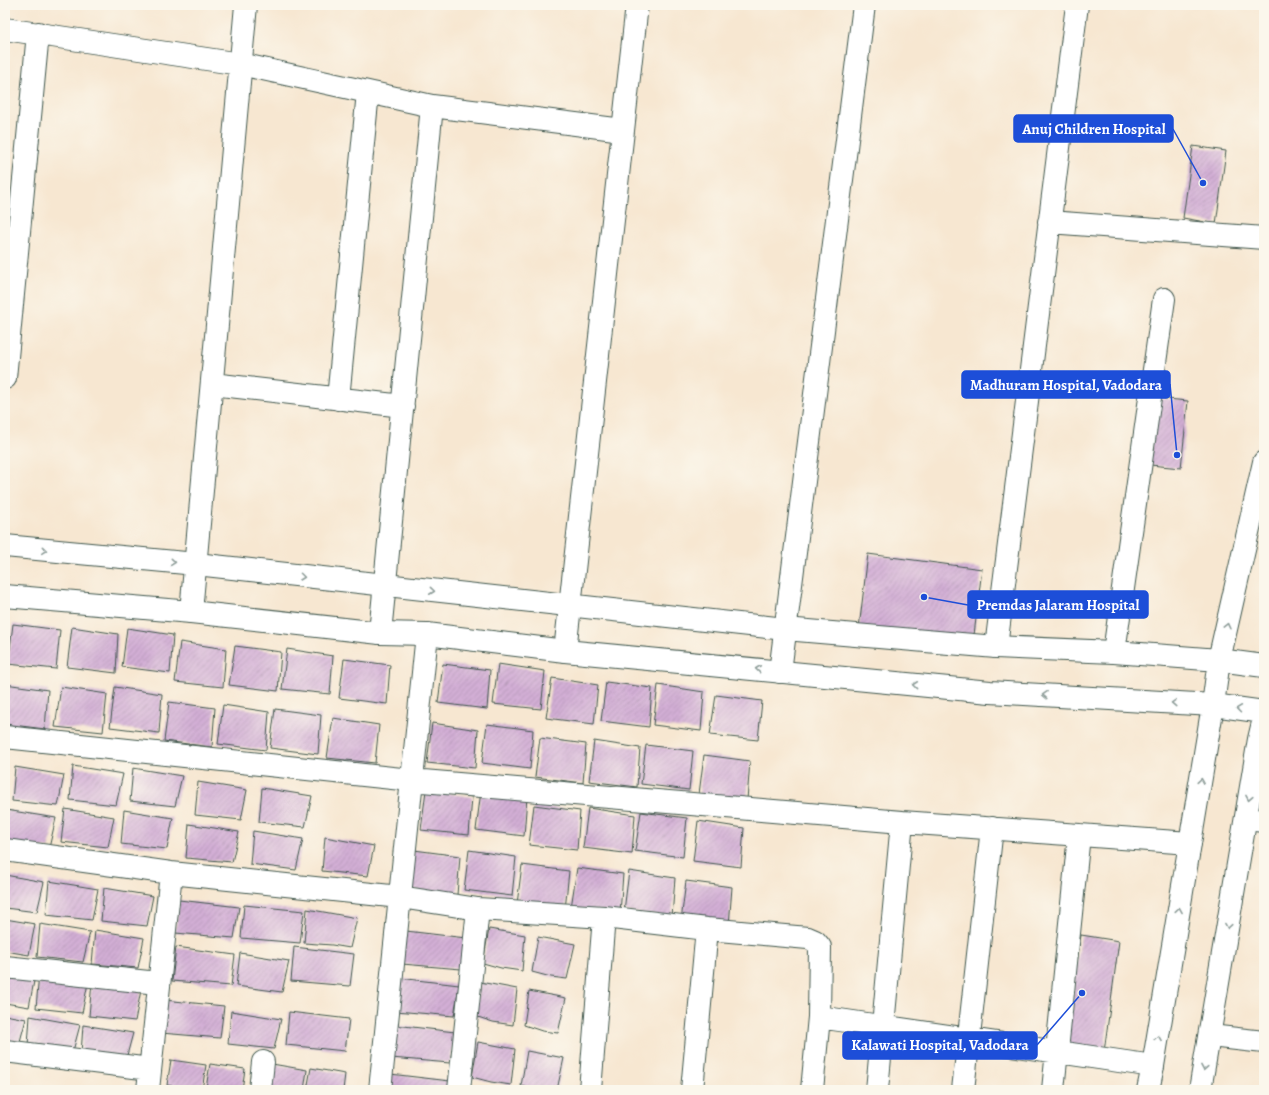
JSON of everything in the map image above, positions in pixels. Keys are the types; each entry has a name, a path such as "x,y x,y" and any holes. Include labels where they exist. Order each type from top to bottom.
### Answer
{"street":[{"path":"191,612 246,5"},
{"path":"565,651 637,5"},
{"path":"780,672 864,5"},
{"path":"996,647 1077,5"},
{"path":"5,29 240,64 432,106 623,130"},
{"path":"5,378 38,33"},
{"path":"338,399 368,92"},
{"path":"380,633 432,106"},
{"path":"1049,222 1264,238"},
{"path":"1114,652 1164,298"},
{"path":"212,384 403,406"},
{"path":"1148,1090 1220,660 1264,462"},
{"path":"5,546 196,564 785,629 996,647 1114,652 1220,660 1264,666"},
{"path":"5,596 191,612 380,633 427,634 565,651 990,692 1213,705 1264,712"},
{"path":"380,1090 427,634"},
{"path":"1200,1090 1255,820 1262,732"},
{"path":"5,737 411,780 902,822 1190,843"},
{"path":"877,1090 902,822"},
{"path":"963,1090 992,828"},
{"path":"1053,1090 1079,835"},
{"path":"5,850 171,873 400,897 478,909 604,917 707,929 808,938 815,941 820,947 819,1016 812,1090"},
{"path":"148,1090 158,983 171,873"},
{"path":"460,1090 478,909"},
{"path":"590,1090 604,917"},
{"path":"692,1090 707,929"},
{"path":"5,967 158,983"},
{"path":"819,1016 1153,1066"},
{"path":"1210,1036 1264,1042"},
{"path":"5,1050 150,1069"},
{"path":"260,1090 263,1062"}],"building":[{"path":"1193,146 1226,151 1216,224 1183,218"},
{"path":"1157,398 1188,401 1181,468 1150,465"},
{"path":"868,554 982,569 973,643 859,628"},
{"path":"13,624 60,630 56,669 8,664"},
{"path":"72,627 118,634 116,673 67,667"},
{"path":"127,628 173,635 170,673 122,667"},
{"path":"180,642 226,649 223,687 175,682"},
{"path":"235,646 281,652 278,691 229,685"},
{"path":"287,649 333,656 330,694 282,689"},
{"path":"344,659 390,665 387,704 339,698"},
{"path":"443,664 490,670 487,709 438,703"},
{"path":"498,664 545,671 541,709 493,704"},
{"path":"552,678 598,685 594,724 546,718"},
{"path":"606,682 652,688 649,727 601,721"},
{"path":"5,684 48,690 45,729 5,724"},
{"path":"658,685 704,692 701,731 653,725"},
{"path":"61,687 107,694 103,732 55,727"},
{"path":"115,687 162,694 159,733 110,727"},
{"path":"716,695 762,701 758,740 710,735"},
{"path":"169,702 215,708 212,747 164,741"},
{"path":"223,705 269,712 266,750 218,744"},
{"path":"275,709 321,715 318,754 270,748"},
{"path":"333,718 379,725 375,763 327,758"},
{"path":"432,723 478,730 475,768 427,763"},
{"path":"487,724 533,730 530,769 482,763"},
{"path":"540,738 586,744 583,783 535,777"},
{"path":"594,741 640,748 637,787 589,781"},
{"path":"646,745 693,751 689,790 641,784"},
{"path":"704,755 750,761 747,800 699,794"},
{"path":"73,766 123,774 116,805 70,800"},
{"path":"15,767 64,775 58,806 12,801"},
{"path":"133,768 182,776 175,806 130,801"},
{"path":"198,782 247,790 241,820 195,815"},
{"path":"262,788 312,796 305,827 259,822"},
{"path":"426,790 472,797 469,835 421,830"},
{"path":"481,791 527,797 524,836 476,830"},
{"path":"534,805 580,811 577,850 529,845"},
{"path":"588,808 635,815 632,854 583,848"},
{"path":"65,809 114,817 108,847 61,842"},
{"path":"6,810 56,818 49,848 5,843"},
{"path":"124,810 173,818 167,849 121,844"},
{"path":"641,812 687,818 683,857 635,851"},
{"path":"698,821 744,828 741,867 693,861"},
{"path":"189,824 239,832 232,862 186,858"},
{"path":"253,831 303,839 296,870 250,864"},
{"path":"325,837 374,846 368,876 322,871"},
{"path":"414,850 460,856 457,895 409,889"},
{"path":"469,850 516,857 512,896 464,890"},
{"path":"522,865 569,871 565,910 517,904"},
{"path":"577,868 623,874 620,913 571,908"},
{"path":"629,871 675,878 672,917 624,911"},
{"path":"5,875 44,882 37,912 5,908"},
{"path":"49,881 98,889 92,920 46,915"},
{"path":"686,881 732,887 729,926 681,921"},
{"path":"104,888 153,896 147,926 101,921"},
{"path":"179,900 239,907 234,938 175,933"},
{"path":"244,905 304,911 300,943 241,938"},
{"path":"307,909 357,918 350,948 304,943"},
{"path":"5,919 35,924 29,955 5,951"},
{"path":"40,924 90,932 83,962 37,957"},
{"path":"489,929 525,935 522,971 501,968 483,963"},
{"path":"95,930 144,938 138,968 92,964"},
{"path":"406,931 466,938 461,969 402,964"},
{"path":"1081,935 1119,941 1104,1052 1065,1046"},
{"path":"538,937 575,944 567,979 532,972"},
{"path":"176,947 235,955 231,986 172,981"},
{"path":"294,947 354,954 350,986 291,981"},
{"path":"240,953 289,961 282,992 236,986"},
{"path":"5,971 35,976 29,1007 5,1003"},
{"path":"39,974 88,983 82,1013 36,1008"},
{"path":"399,978 459,985 454,1016 396,1011"},
{"path":"92,982 141,990 135,1021 89,1016"},
{"path":"480,982 517,989 513,1025 493,1022 475,1016"},
{"path":"529,991 566,998 558,1033 542,1031 524,1025"},
{"path":"164,1000 224,1006 220,1038 161,1033"},
{"path":"231,1011 281,1019 274,1049 228,1044"},
{"path":"289,1012 349,1019 345,1051 286,1045"},
{"path":"5,1015 26,1019 19,1045 5,1044"},
{"path":"30,1016 80,1025 73,1051 28,1046"},
{"path":"83,1025 133,1033 126,1059 81,1054"},
{"path":"395,1025 455,1032 450,1063 391,1058"},
{"path":"478,1042 515,1049 511,1085 472,1077"},
{"path":"527,1051 564,1058 557,1090 537,1090 521,1086"},
{"path":"171,1060 206,1065 202,1090 167,1085"},
{"path":"210,1064 245,1069 242,1090 214,1090 206,1088"},
{"path":"272,1064 307,1070 304,1090 268,1089"},
{"path":"311,1068 345,1074 343,1090 307,1090"},
{"path":"390,1074 450,1081 449,1090 389,1090"}],"place":[{"name":"Anuj Children Hospital","path":"1203,183"},
{"name":"Madhuram Hospital, Vadodara","path":"1177,455"},
{"name":"Premdas Jalaram Hospital","path":"924,597"},
{"name":"Kalawati Hospital, Vadodara","path":"1082,993"}]}
